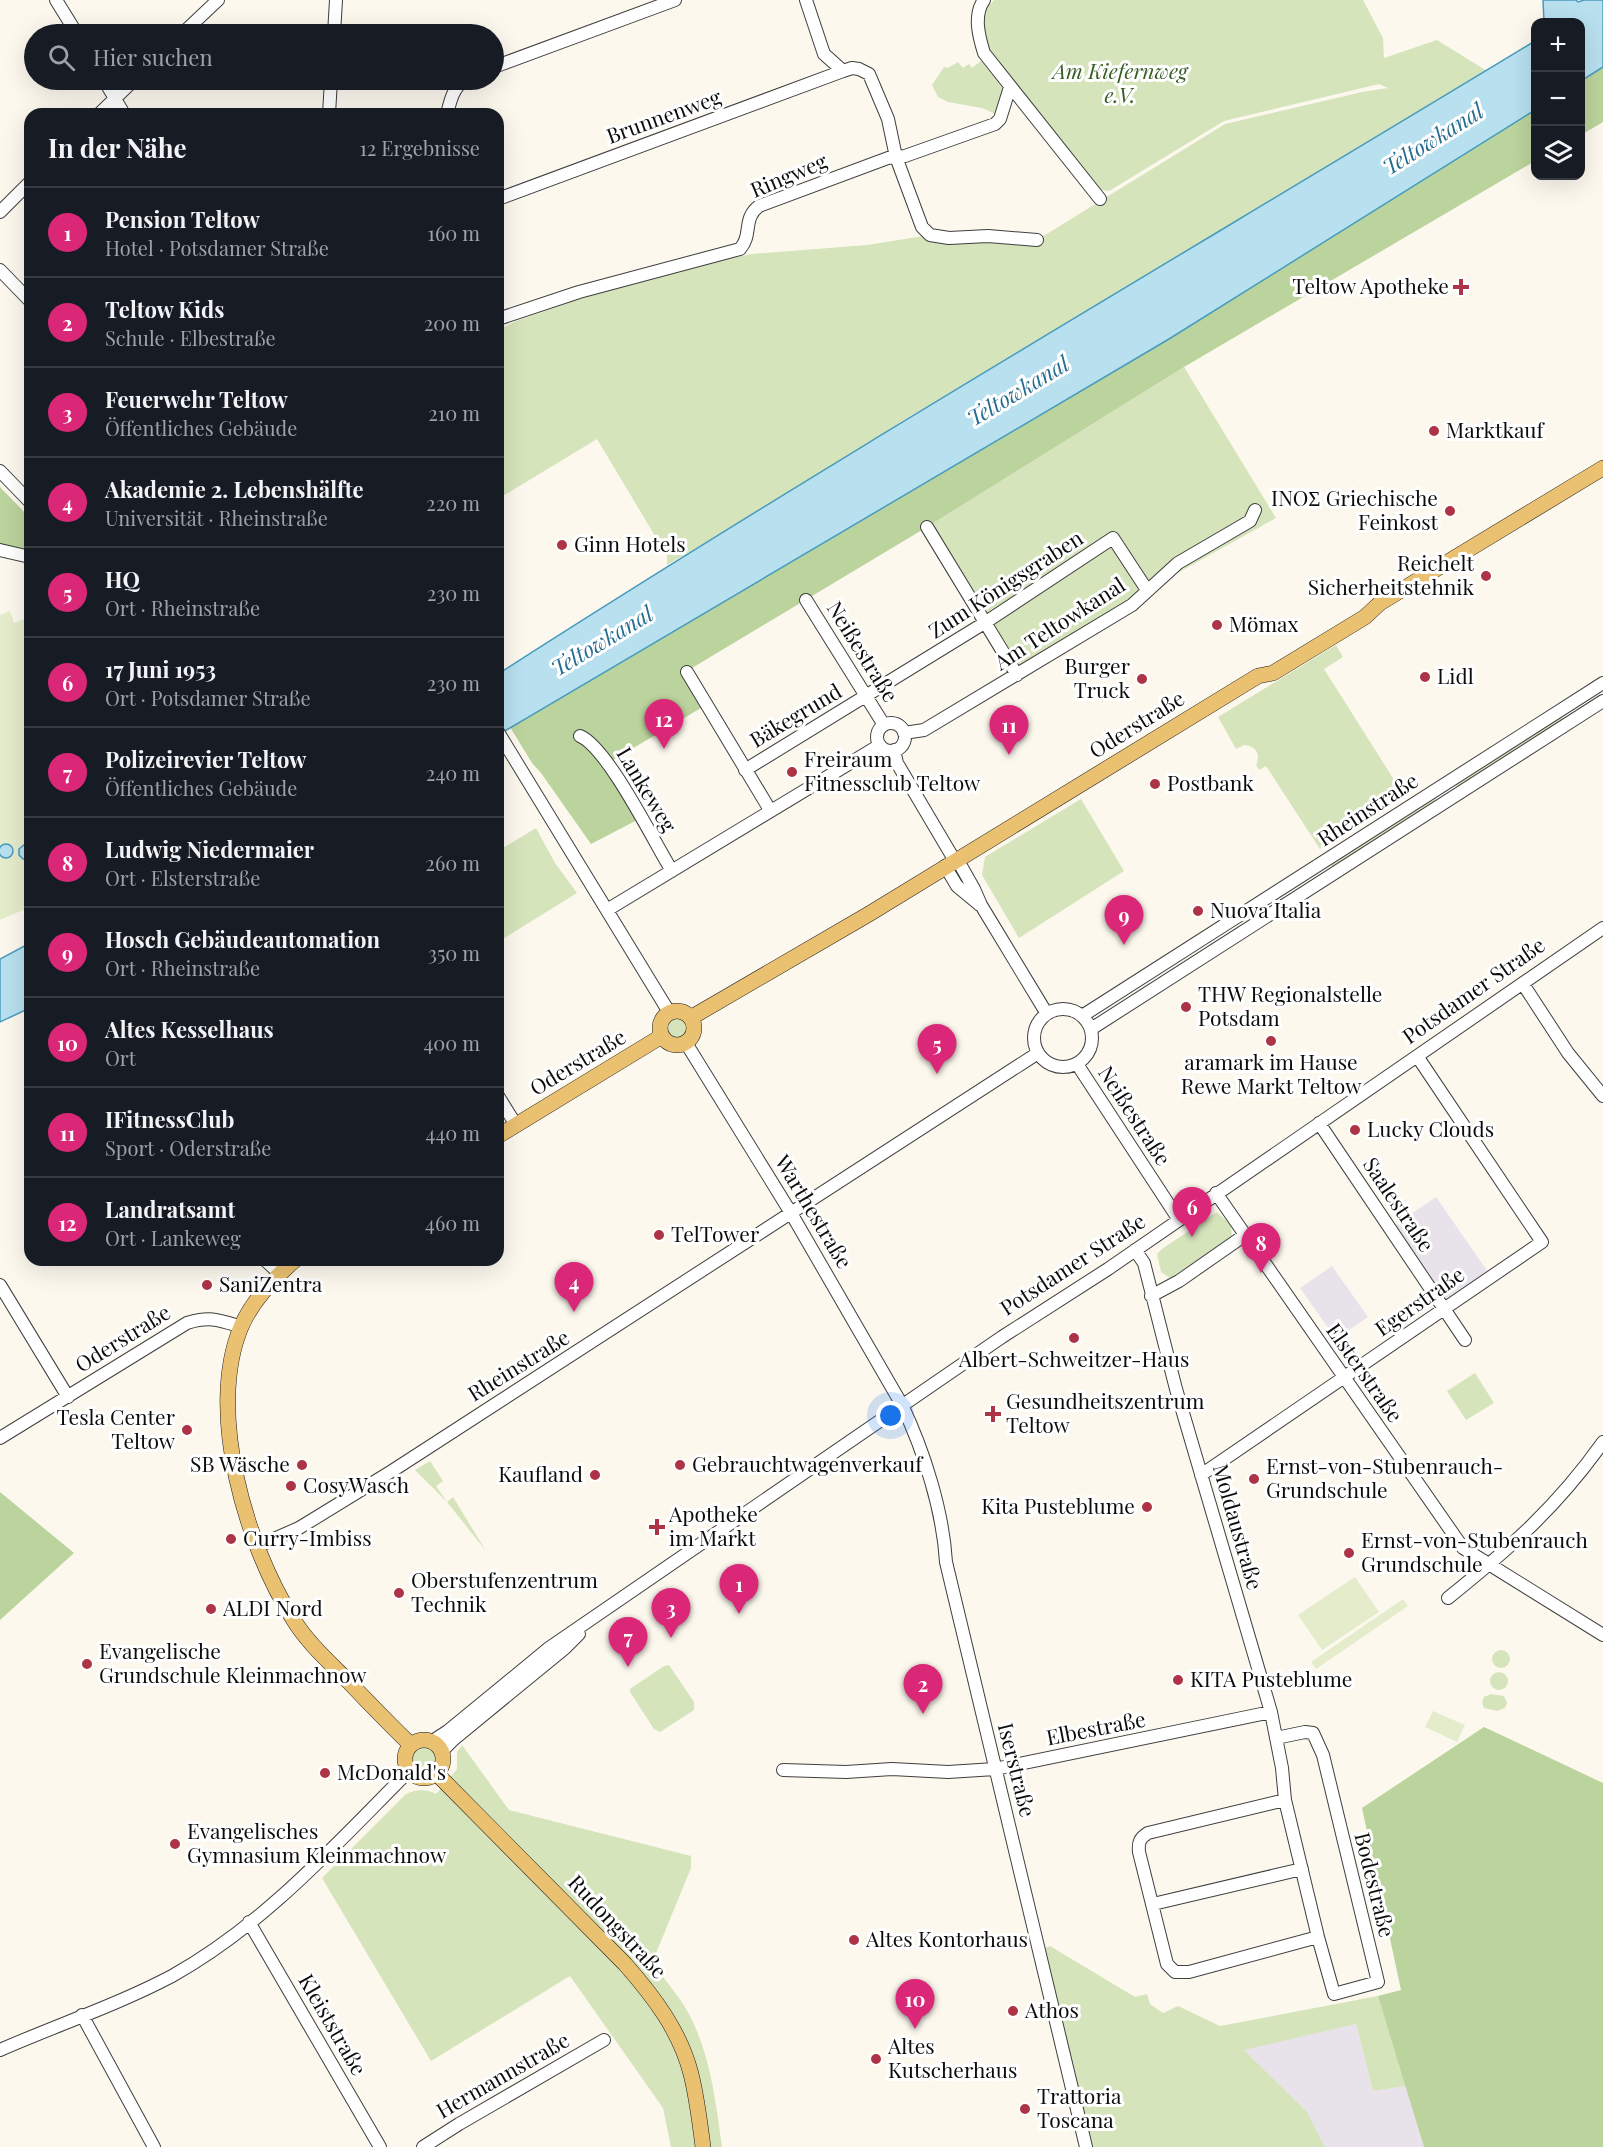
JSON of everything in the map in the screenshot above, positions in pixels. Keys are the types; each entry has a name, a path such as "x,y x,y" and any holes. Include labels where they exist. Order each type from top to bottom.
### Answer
{"main road":[{"name":"Oderstraße","path":"692,1017 1258,676 1273,673 1365,617 1377,605 1603,468"},
{"path":"679,1010 692,1017 695,1029 686,1043 681,1045 670,1043 662,1036 660,1026 664,1016 669,1012 679,1010"},
{"name":"Oderstraße","path":"504,1132 662,1036"},
{"path":"289,1266 253,1306 234,1350 228,1388 232,1453 241,1498 273,1583 294,1620 322,1654 411,1745"},
{"path":"421,1741 436,1747 442,1763 436,1773 430,1777 421,1778 409,1771 405,1758 411,1745 421,1741"},
{"name":"Rudongstraße","path":"436,1773 649,1991 666,2016 683,2050 696,2097 704,2147"}],"street":[{"path":"56,0 71,24"},
{"path":"193,24 218,0"},
{"path":"335,24 336,0"},
{"path":"504,63 675,0"},
{"path":"806,0 824,54 843,71 852,68 869,74 888,120 896,157 922,227 930,235 949,238 988,236 1037,240"},
{"path":"982,3 979,35 984,53 1100,199"},
{"name":"Brunnenweg","path":"504,197 843,71"},
{"path":"896,157 905,156 995,124 1000,119 1010,87"},
{"path":"110,90 121,108"},
{"path":"105,108 123,90"},
{"path":"329,108 330,90"},
{"path":"449,108 456,90"},
{"name":"Ringweg","path":"504,317 579,292 740,249 746,242 748,219 759,206 896,157"},
{"path":"0,212 24,188"},
{"path":"0,270 24,295"},
{"path":"0,471 24,496"},
{"name":"Am Teltowkanal","path":"904,733 924,730 1132,606 1178,563 1250,521 1255,510"},
{"path":"927,527 1017,675"},
{"name":"Zum Königsgraben","path":"867,696 986,622 1113,538 1147,590"},
{"path":"0,550 24,556"},
{"name":"Neißestraße","path":"806,600 884,725"},
{"name":"Bäkegrund","path":"687,672 770,810"},
{"name":"Rheinstraße","path":"1082,1016 1603,683"},
{"name":"Bäkegrund","path":"745,770 867,696"},
{"name":"Rheinstraße","path":"1091,1029 1603,701"},
{"path":"1568,705 1576,718"},
{"path":"896,724 904,733 904,741 894,750 886,750 880,745 877,736 884,725 896,724"},
{"name":"Lankeweg","path":"580,736 592,744 608,763 672,871"},
{"path":"504,742 669,1012"},
{"path":"608,910 880,745"},
{"path":"894,750 897,763 952,862 957,886 981,905 1047,1014"},
{"name":"Rheinstraße","path":"1443,785 1452,798"},
{"name":"Rheinstraße","path":"1315,867 1323,880"},
{"name":"Potsdamer Straße","path":"436,1747 469,1726 565,1648 596,1616 1002,1336 1061,1300 1179,1220 1603,928"},
{"path":"1187,949 1195,962"},
{"path":"1522,984 1568,1053 1603,1096"},
{"path":"1061,1009 1076,1012 1082,1016 1091,1029 1092,1045 1089,1053 1077,1064 1065,1068 1052,1066 1038,1053 1034,1039 1041,1019 1061,1009"},
{"name":"Warthestraße","path":"686,1043 791,1213 902,1405"},
{"name":"Rheinstraße","path":"258,1546 299,1528 392,1471 1038,1053"},
{"name":"Egerstraße","path":"1201,1475 1542,1242 1417,1056"},
{"name":"Neißestraße","path":"1077,1064 1179,1220"},
{"name":"Oderstraße","path":"504,1106 516,1125"},
{"name":"Saalestraße","path":"1319,1123 1465,1340"},
{"name":"Elsterstraße","path":"1216,1193 1463,1548 1603,1635"},
{"path":"1151,1296 1179,1281 1245,1235"},
{"name":"Moldaustraße","path":"1134,1250 1144,1263 1151,1296 1201,1475 1271,1712"},
{"path":"271,1266 280,1274"},
{"name":"Oderstraße","path":"0,1285 68,1397"},
{"name":"Oderstraße","path":"0,1438 187,1323 204,1319 219,1319 242,1327"},
{"name":"Iserstraße","path":"902,1405 916,1434 936,1504 946,1562 1086,2147"},
{"path":"1448,1598 1490,1565 1554,1505 1602,1445"},
{"name":"Elbestraße","path":"783,1770 846,1772 891,1769 948,1772 995,1769 1271,1712"},
{"name":"Bodestraße","path":"1271,1712 1285,1800 1334,1994 1378,1982 1323,1755 1313,1733 1305,1732 1276,1738"},
{"path":"0,2050 172,1976 218,1945 286,1893 333,1849 409,1771"},
{"path":"1285,1800 1148,1833 1141,1838 1138,1845 1139,1852 1169,1966 1175,1972 1189,1972 1318,1937"},
{"path":"1153,1904 1302,1869"},
{"name":"Kleiststraße","path":"249,1922 380,2147"},
{"path":"82,2015 154,2147"},
{"name":"Hermannstraße","path":"423,2147 604,2040"}],"shaded area":[{"path":"1436,1197 1488,1272 1446,1300 1395,1225"},
{"path":"1332,1266 1368,1317 1336,1339 1300,1288"},
{"path":"1356,2024 1373,2091 1406,2086 1424,2147 1325,2147 1307,2112 1243,2049"}],"green space":[{"name":"Am Kiefernweg e.V.","path":"994,0 1363,0 1383,38 1384,58 1437,40 1487,71 907,418 746,519 667,565 667,556 597,439 504,495 504,327 516,321 589,296 702,264 752,254 867,245 930,235 1037,240 1225,124 1388,88 1379,84 1224,121 1109,191 1096,189 992,58 983,30 984,11"},
{"path":"981,61 1006,89 998,115 982,108 948,102 938,97 932,85 944,67 948,68 958,62 963,68 969,64 972,68"},
{"path":"1603,67 1603,122 1585,133 1585,126 1585,78"},
{"path":"1531,113 1531,163 1184,367 927,527 687,671 706,705 608,763 641,818 591,844 532,763 510,727 1169,339"},
{"path":"1184,367 1276,518 1147,590 1017,675 927,527"},
{"path":"0,487 24,512 24,551 0,545"},
{"path":"10,611 14,623 24,619 24,910 0,920 0,615"},
{"path":"1336,645 1343,657 1324,669 1403,794 1320,849 1266,766 1259,770 1256,765 1258,754 1256,751 1244,745 1236,749 1218,717"},
{"path":"1561,717 1563,721 1459,787 1455,785 1455,783"},
{"path":"1434,796 1436,797 1435,802 1333,867 1331,866 1330,864"},
{"path":"1081,799 1124,871 1019,938 982,875 985,857"},
{"path":"536,828 555,863 577,893 504,938 504,847"},
{"path":"677,1015 682,1016 688,1022 688,1032 682,1038 677,1039 672,1038 666,1032 665,1027 666,1022 672,1016"},
{"path":"1217,1212 1231,1225 1232,1237 1170,1278 1161,1272 1157,1254"},
{"path":"1475,1373 1494,1403 1466,1420 1447,1391"},
{"path":"430,1461 443,1481 436,1486 447,1502 415,1470"},
{"path":"0,1492 74,1553 0,1620"},
{"path":"453,1497 486,1551 447,1502"},
{"path":"1355,1577 1379,1612 1322,1650 1298,1615"},
{"path":"1403,1599 1408,1606 1316,1669 1311,1662"},
{"path":"1501,1650 1507,1653 1510,1659 1507,1665 1501,1668 1495,1665 1492,1659 1495,1653"},
{"path":"669,1665 694,1702 694,1710 660,1732 654,1729 630,1689"},
{"path":"1499,1672 1505,1675 1508,1681 1505,1687 1499,1690 1493,1687 1490,1681 1493,1675"},
{"path":"1491,1694 1504,1696 1507,1703 1505,1708 1497,1711 1484,1708 1482,1703 1484,1697"},
{"path":"1433,1711 1465,1725 1457,1742 1425,1727"},
{"path":"1484,1727 1603,1783 1603,2147 1424,2147 1378,1996 1401,1990 1362,1808"},
{"path":"462,1745 509,1810 691,1856 691,1868 652,1963 684,2005 704,2050 712,2082 722,2147 671,2147 663,2108 570,1976 431,2061 322,1878 405,1795 420,1790 436,1794 457,1769 457,1752"},
{"path":"420,1748 428,1748 435,1755 435,1763 428,1770 420,1770 413,1763 413,1755"},
{"path":"1050,1946 1135,1997 1147,1994 1150,2004 1163,2013 1178,2006 1220,2026 1378,1996 1406,2086 1373,2091 1356,2024 1244,2050 1307,2112 1325,2147 1086,2147 1040,1950"}],"water":[{"path":"1543,0 1576,0 1578,2 1603,0 1603,67 1585,78 1585,18 1544,18"},
{"name":"Teltowkanal","path":"1531,43 1531,113 1169,339 504,731 504,670 755,512"},
{"path":"3,844 9,844 13,851 9,858 3,858 -1,854 -1,848"},
{"path":"24,845 24,859 19,855 19,849"},
{"path":"24,946 24,1011 0,1022 0,959"}],"place":[{"name":"Teltow Apotheke","path":"1461,287"},
{"name":"Marktkauf","path":"1434,431"},
{"name":"INOΣ Griechische Feinkost","path":"1450,511"},
{"name":"Ginn Hotels","path":"562,545"},
{"name":"Reichelt Sicherheitstehnik","path":"1486,576"},
{"name":"Mömax","path":"1217,625"},
{"name":"Lidl","path":"1425,677"},
{"name":"Burger Truck","path":"1142,679"},
{"name":"Landratsamt","path":"664,749"},
{"name":"IFitnessClub","path":"1009,755"},
{"name":"Freiraum Fitnessclub Teltow","path":"792,772"},
{"name":"Postbank","path":"1155,784"},
{"name":"Nuova Italia","path":"1198,911"},
{"name":"Hosch Gebäudeautomation","path":"1124,945"},
{"name":"THW Regionalstelle Potsdam","path":"1186,1007"},
{"name":"aramark im Hause Rewe Markt Teltow","path":"1271,1041"},
{"name":"HQ","path":"937,1074"},
{"name":"Lucky Clouds","path":"1355,1130"},
{"name":"TelTower","path":"659,1235"},
{"name":"17 Juni 1953","path":"1192,1237"},
{"name":"Ludwig Niedermaier","path":"1261,1273"},
{"name":"SaniZentra","path":"207,1285"},
{"name":"Akademie 2. Lebenshälfte","path":"574,1312"},
{"name":"Albert-Schweitzer-Haus","path":"1074,1338"},
{"name":"Gesundheitszentrum Teltow","path":"993,1414"},
{"name":"Tesla Center Teltow","path":"187,1430"},
{"name":"SB Wäsche","path":"302,1465"},
{"name":"Gebrauchtwagenverkauf","path":"680,1465"},
{"name":"Kaufland","path":"595,1475"},
{"name":"Ernst-von-Stubenrauch- Grundschule","path":"1254,1479"},
{"name":"CosyWasch","path":"291,1486"},
{"name":"Kita Pusteblume","path":"1147,1507"},
{"name":"Apotheke im Markt","path":"657,1527"},
{"name":"Curry-Imbiss","path":"231,1539"},
{"name":"Ernst-von-Stubenrauch Grundschule","path":"1349,1553"},
{"name":"Oberstufenzentrum Technik","path":"399,1593"},
{"name":"ALDI Nord","path":"211,1609"},
{"name":"Pension Teltow","path":"739,1614"},
{"name":"Feuerwehr Teltow","path":"671,1638"},
{"name":"Evangelische Grundschule Kleinmachnow","path":"87,1664"},
{"name":"Polizeirevier Teltow","path":"628,1667"},
{"name":"KITA Pusteblume","path":"1178,1680"},
{"name":"Teltow Kids","path":"923,1714"},
{"name":"McDonald's","path":"325,1773"},
{"name":"Evangelisches Gymnasium Kleinmachnow","path":"175,1844"},
{"name":"Altes Kontorhaus","path":"854,1940"},
{"name":"Athos","path":"1013,2011"},
{"name":"Altes Kesselhaus","path":"915,2029"},
{"name":"Altes Kutscherhaus","path":"876,2059"},
{"name":"Trattoria Toscana","path":"1025,2109"}]}
